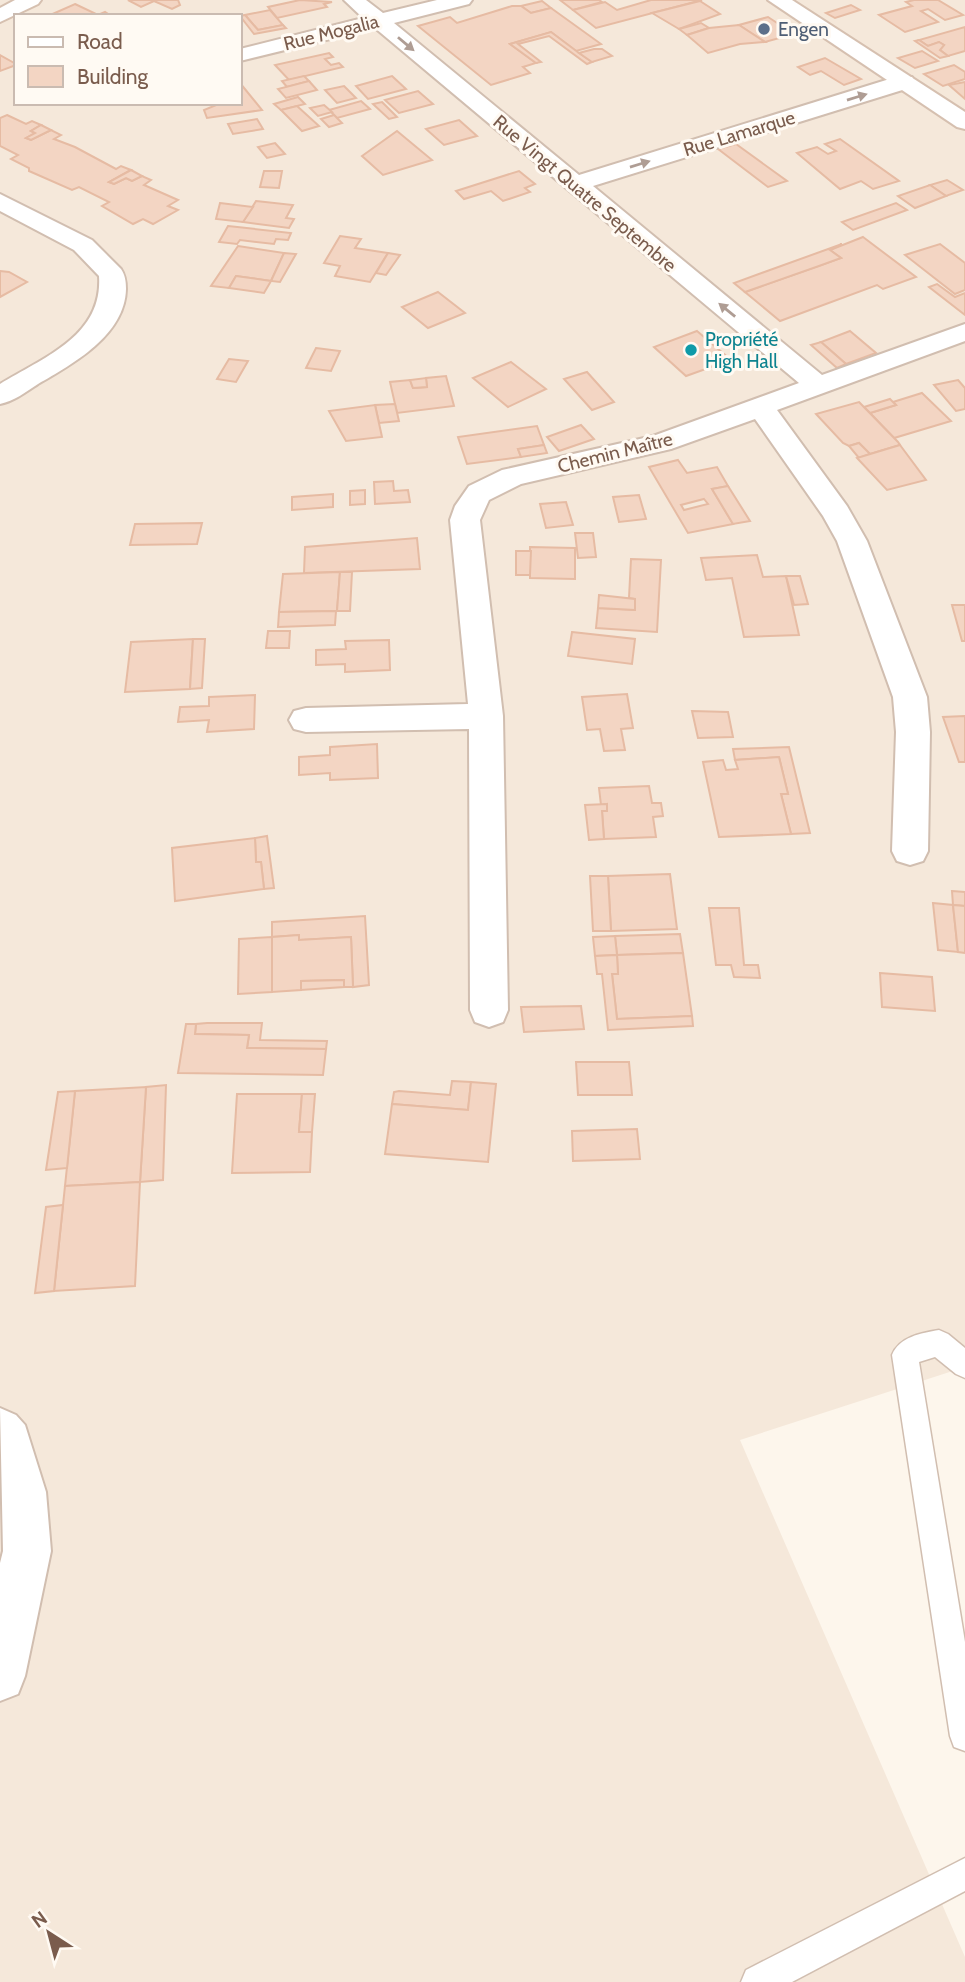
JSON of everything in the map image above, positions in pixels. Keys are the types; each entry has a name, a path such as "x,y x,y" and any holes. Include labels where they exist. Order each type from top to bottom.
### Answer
{"street":[{"path":"0,16 31,0"},
{"name":"Rue Vingt Quatre Septembre","path":"354,0 817,384"},
{"name":"Rue Mogalia","path":"242,55 462,0"},
{"path":"778,0 965,122"},
{"name":"Rue Lamarque","path":"575,184 904,82"},
{"path":"0,201 83,245 113,274 110,310 99,327 79,345 0,396"},
{"name":"Chemin Maître","path":"489,1010 486,716 465,520 479,493 512,477 661,443 965,332"},
{"path":"760,407 836,513 852,541 910,697 913,732 910,851"},
{"path":"306,720 486,716"},
{"path":"0,1430 8,1442 22,1492 27,1551 0,1676"}],"lane":[{"path":"965,1365 939,1343 921,1346 905,1356 965,1736"},
{"path":"758,1982 965,1874"}],"shaded area":[{"path":"0,0 965,0 965,1367 740,1440 965,1957 965,1982 0,1982"}],"building":[{"path":"128,0 178,0 180,5 172,9 154,1 141,7"},
{"path":"300,0 332,2 324,4 327,7 277,18 268,7"},
{"path":"560,0 599,0 602,2 573,10"},
{"path":"651,0 702,0 596,28 573,10 605,2 617,10"},
{"path":"938,0 963,15 945,20 928,9 921,11 938,22 905,32 879,15 912,6 906,2"},
{"path":"542,1 551,8 531,13 521,6"},
{"path":"700,1 720,14 679,29 652,13"},
{"path":"75,4 96,14 52,14"},
{"path":"851,5 860,10 835,18 826,13"},
{"path":"512,6 521,6 531,13 551,8 601,44 576,51 551,32 510,44 536,63 523,67 530,73 491,85 418,26 450,17 457,23"},
{"path":"270,10 283,25 258,30 245,15"},
{"path":"245,15 258,30 283,25 286,28 254,34 242,16"},
{"path":"768,17 794,34 765,42 739,25"},
{"path":"701,23 709,28 687,35 679,29"},
{"path":"739,25 765,42 740,44 708,53 687,35 709,28"},
{"path":"965,27 965,51 948,56 940,50 944,45 939,42 928,46 919,40"},
{"path":"551,32 592,62 587,64 549,36 518,44 541,62 536,63 510,44"},
{"path":"919,40 928,46 939,42 944,45 940,50 948,56 940,58 915,41"},
{"path":"602,49 612,56 592,62 579,53"},
{"path":"922,51 938,61 915,68 898,58"},
{"path":"329,53 333,57 325,59 331,65 339,63 343,67 289,80 275,65"},
{"path":"0,55 14,63 14,66 0,71"},
{"path":"825,58 861,79 844,85 821,71 810,75 798,67"},
{"path":"954,65 965,72 965,79 943,86 924,74"},
{"path":"304,76 309,81 287,87 282,81"},
{"path":"392,76 406,89 368,99 356,86"},
{"path":"309,81 317,90 286,98 278,89"},
{"path":"965,82 965,99 949,85"},
{"path":"242,85 262,110 207,118 204,110 216,105 242,105"},
{"path":"344,86 356,98 337,103 325,90"},
{"path":"418,91 433,104 399,113 385,100"},
{"path":"298,97 305,104 281,110 274,104"},
{"path":"361,101 370,109 337,118 329,110"},
{"path":"382,102 397,117 389,119 373,104"},
{"path":"324,105 332,112 318,116 310,108"},
{"path":"297,106 319,126 302,131 281,110"},
{"path":"7,115 26,124 32,121 41,125 31,131 35,133 26,138 31,140 51,130 61,135 54,139 116,169 121,166 131,170 109,182 114,184 126,178 132,181 142,176 151,180 144,185 178,200 168,206 178,210 153,224 143,219 133,224 102,206 109,202 79,187 72,190 29,171 29,168 11,159 18,155 0,146 0,118"},
{"path":"334,115 342,123 329,127 321,119"},
{"path":"257,119 263,129 233,134 228,124"},
{"path":"459,120 477,136 444,145 426,129"},
{"path":"41,125 51,130 31,140 26,138 35,133 31,131"},
{"path":"397,131 432,160 383,175 362,156"},
{"path":"840,139 899,181 873,189 861,181 840,189 797,153 817,147 828,154 836,151 825,144"},
{"path":"275,143 285,154 267,158 258,147"},
{"path":"736,144 787,181 768,187 718,149"},
{"path":"131,170 142,176 132,181 126,178 114,184 109,182"},
{"path":"264,171 282,171 279,188 260,187"},
{"path":"519,171 535,184 525,188 530,192 503,201 491,191 464,199 456,191"},
{"path":"947,180 963,190 946,196 930,185"},
{"path":"930,185 946,196 915,208 898,196"},
{"path":"256,201 293,205 286,218 294,219 289,228 243,222"},
{"path":"220,203 253,207 243,222 216,219"},
{"path":"896,203 907,210 853,230 842,222"},
{"path":"228,226 291,233 288,240 276,239 274,244 240,240 237,244 219,242"},
{"path":"340,236 361,239 355,248 388,253 370,282 335,276 340,266 324,263"},
{"path":"863,237 916,277 883,289 877,285 780,321 745,292 841,258 830,250"},
{"path":"842,244 830,250 841,258 819,266 745,292 734,283"},
{"path":"940,244 965,263 965,290 955,294 905,255"},
{"path":"238,246 284,253 271,281 236,276 229,288 211,286"},
{"path":"284,253 296,254 280,282 271,281"},
{"path":"388,253 400,255 386,275 376,273"},
{"path":"0,271 9,272 27,282 0,297"},
{"path":"236,276 271,281 264,293 229,288"},
{"path":"937,284 955,297 965,293 965,315 929,287"},
{"path":"438,292 465,313 428,328 402,307"},
{"path":"697,331 731,360 686,376 654,347"},
{"path":"850,331 876,353 846,364 821,342"},
{"path":"821,342 846,364 837,368 811,345"},
{"path":"316,348 340,351 331,371 306,368"},
{"path":"229,359 248,361 236,382 217,379"},
{"path":"511,362 546,389 508,407 473,378"},
{"path":"587,372 614,402 592,410 564,379"},
{"path":"446,376 454,406 397,413 390,382 410,380 413,388 427,387 426,378"},
{"path":"426,378 427,387 413,388 410,380"},
{"path":"958,380 965,388 965,409 956,411 934,385"},
{"path":"922,393 951,421 894,438 870,413 896,405 893,402"},
{"path":"890,399 896,405 870,413 864,407"},
{"path":"859,402 900,445 870,454 859,443 849,446 843,443 816,414"},
{"path":"395,404 399,421 379,423 375,405"},
{"path":"375,405 382,437 346,441 329,411"},
{"path":"581,425 594,439 559,451 547,437"},
{"path":"537,426 544,445 518,449 521,457 467,464 458,437"},
{"path":"859,443 870,454 859,458 849,446"},
{"path":"544,445 547,453 521,457 518,449"},
{"path":"900,445 926,480 887,490 857,458"},
{"path":"678,460 687,473 717,467 728,486 712,489 733,524 688,533 649,467","holes":["704,499 708,504 684,510 681,505"]},
{"path":"393,481 394,491 408,490 410,502 375,504 374,482"},
{"path":"728,486 750,521 733,524 712,489"},
{"path":"365,490 365,504 350,505 350,491"},
{"path":"333,494 333,507 292,510 292,497"},
{"path":"639,495 646,519 619,522 613,497"},
{"path":"566,502 573,525 546,528 540,504"},
{"path":"202,523 197,544 130,545 135,524"},
{"path":"575,533 593,533 596,557 578,558"},
{"path":"417,538 420,569 304,573 305,547"},
{"path":"530,547 575,548 575,579 530,578"},
{"path":"516,551 531,551 530,575 516,575"},
{"path":"757,555 763,577 786,576 799,635 744,637 732,578 706,580 701,558"},
{"path":"631,559 661,560 657,632 596,628 598,608 635,610 635,599 629,598"},
{"path":"340,572 337,611 279,612 283,574"},
{"path":"340,572 352,572 350,611 337,611"},
{"path":"786,576 800,576 808,604 794,605"},
{"path":"599,595 635,599 635,610 598,608"},
{"path":"952,605 965,605 965,641 962,641"},
{"path":"336,611 335,625 278,627 279,612"},
{"path":"268,631 290,631 289,648 266,648"},
{"path":"572,632 635,639 632,664 568,656"},
{"path":"193,639 190,689 125,692 131,642"},
{"path":"193,639 205,639 202,688 190,689"},
{"path":"389,640 390,670 345,672 345,664 316,665 316,650 346,649 345,641"},
{"path":"627,694 633,728 621,729 625,750 604,751 600,729 587,730 582,697"},
{"path":"255,695 254,729 207,732 209,720 178,722 180,707 209,706 209,697"},
{"path":"692,711 728,712 733,737 698,738"},
{"path":"965,716 965,762 959,762 943,717"},
{"path":"377,744 378,778 330,780 330,773 299,775 299,757 330,755 330,747"},
{"path":"789,747 810,833 791,834 781,794 788,794 779,757 735,760 733,749"},
{"path":"779,757 788,794 781,794 791,834 719,837 703,762 723,760 726,770 738,769 735,760"},
{"path":"649,786 652,803 661,803 663,816 653,817 656,837 604,839 602,811 607,811 607,804 601,805 599,788"},
{"path":"607,804 607,811 602,811 604,839 589,840 585,805"},
{"path":"267,836 274,888 264,889 261,862 256,862 255,838"},
{"path":"255,838 256,862 261,862 264,889 175,901 172,848"},
{"path":"670,874 677,929 611,931 608,876"},
{"path":"590,876 608,876 611,931 593,931"},
{"path":"952,891 965,892 965,906 953,905"},
{"path":"933,903 953,905 958,952 938,950"},
{"path":"953,905 965,906 965,953 958,952"},
{"path":"709,908 739,908 744,965 758,965 760,978 734,977 731,965 716,965"},
{"path":"365,916 369,985 353,987 351,937 299,940 299,935 272,937 272,922"},
{"path":"680,934 683,953 617,955 615,936"},
{"path":"299,935 299,940 351,937 353,987 344,987 344,980 301,981 301,990 272,992 272,937"},
{"path":"615,936 617,955 595,956 593,937"},
{"path":"272,937 272,992 238,994 239,939"},
{"path":"683,953 692,1016 617,1019 612,974 618,974 617,955"},
{"path":"617,955 618,974 612,974 617,1019 692,1016 693,1026 608,1030 602,974 597,974 595,956"},
{"path":"880,973 932,977 935,1011 882,1007"},
{"path":"344,980 344,987 301,990 301,981"},
{"path":"581,1006 584,1029 524,1032 521,1007"},
{"path":"262,1023 260,1040 327,1041 326,1049 247,1048 249,1035 195,1034 196,1024"},
{"path":"186,1024 196,1024 195,1034 249,1035 247,1048 326,1049 323,1075 178,1073"},
{"path":"576,1062 629,1062 632,1095 578,1095"},
{"path":"452,1081 471,1082 468,1110 392,1104 394,1092 399,1091 450,1095"},
{"path":"471,1082 496,1084 488,1162 385,1154 392,1104 468,1110"},
{"path":"166,1085 163,1180 140,1182 146,1087"},
{"path":"146,1087 140,1182 65,1186 75,1091"},
{"path":"75,1091 67,1168 46,1170 58,1092"},
{"path":"237,1094 302,1094 299,1132 312,1132 310,1172 232,1173"},
{"path":"302,1094 315,1094 312,1132 299,1132"},
{"path":"637,1129 640,1159 573,1161 572,1131"},
{"path":"140,1182 135,1286 54,1291 65,1186"},
{"path":"63,1205 54,1291 35,1293 46,1207"}],"place":[{"name":"Engen","path":"764,29"},
{"name":"Propriété High Hall","path":"691,350"}]}
